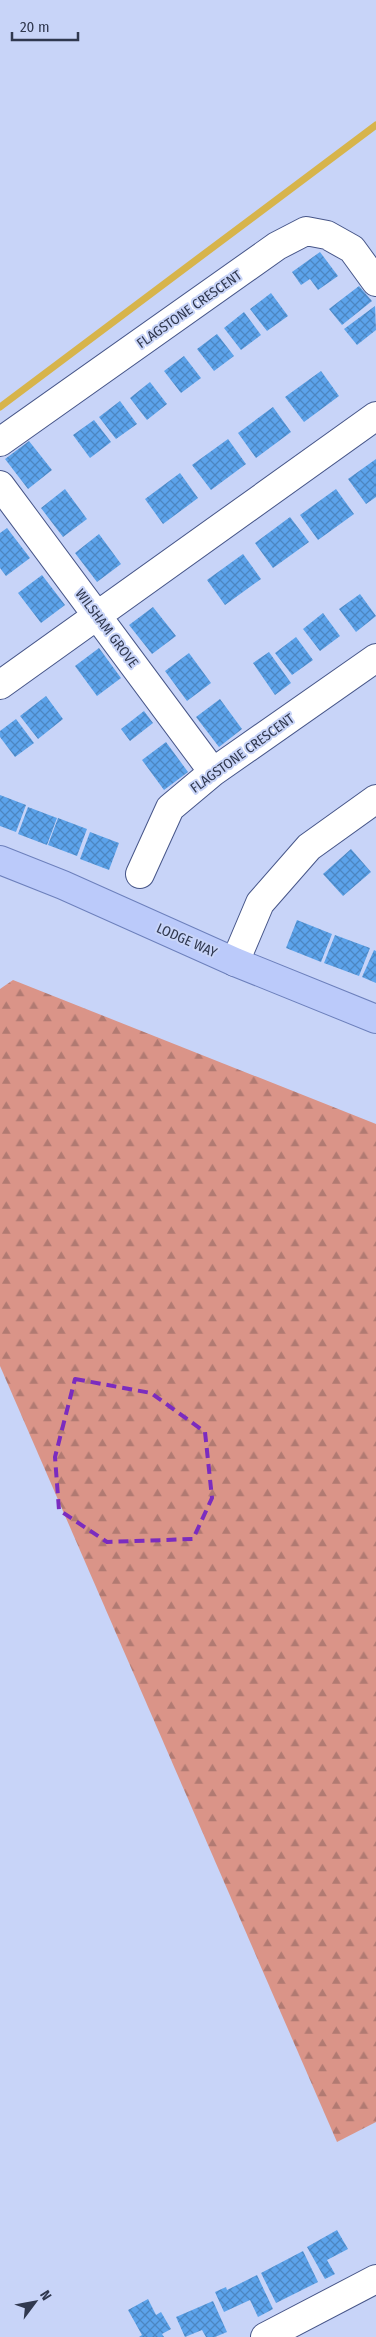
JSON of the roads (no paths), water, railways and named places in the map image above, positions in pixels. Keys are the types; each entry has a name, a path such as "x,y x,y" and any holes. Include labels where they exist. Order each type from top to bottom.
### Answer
{"main road":[{"name":"LODGE WAY","path":"0,860 63,885 235,962 376,1018"}],"street":[{"name":"FLAGSTONE CRESCENT","path":"0,442 277,246 306,231 327,235 352,249 376,282"},
{"path":"0,685 376,416"},
{"name":"WILSHAM GROVE","path":"0,485 214,772"},
{"name":"FLAGSTONE CRESCENT","path":"140,874 170,808 214,772 376,658"},
{"path":"235,962 260,903 309,847 376,799"},
{"path":"265,2337 376,2279"}],"waterway":[{"path":"0,407 376,125"}]}
